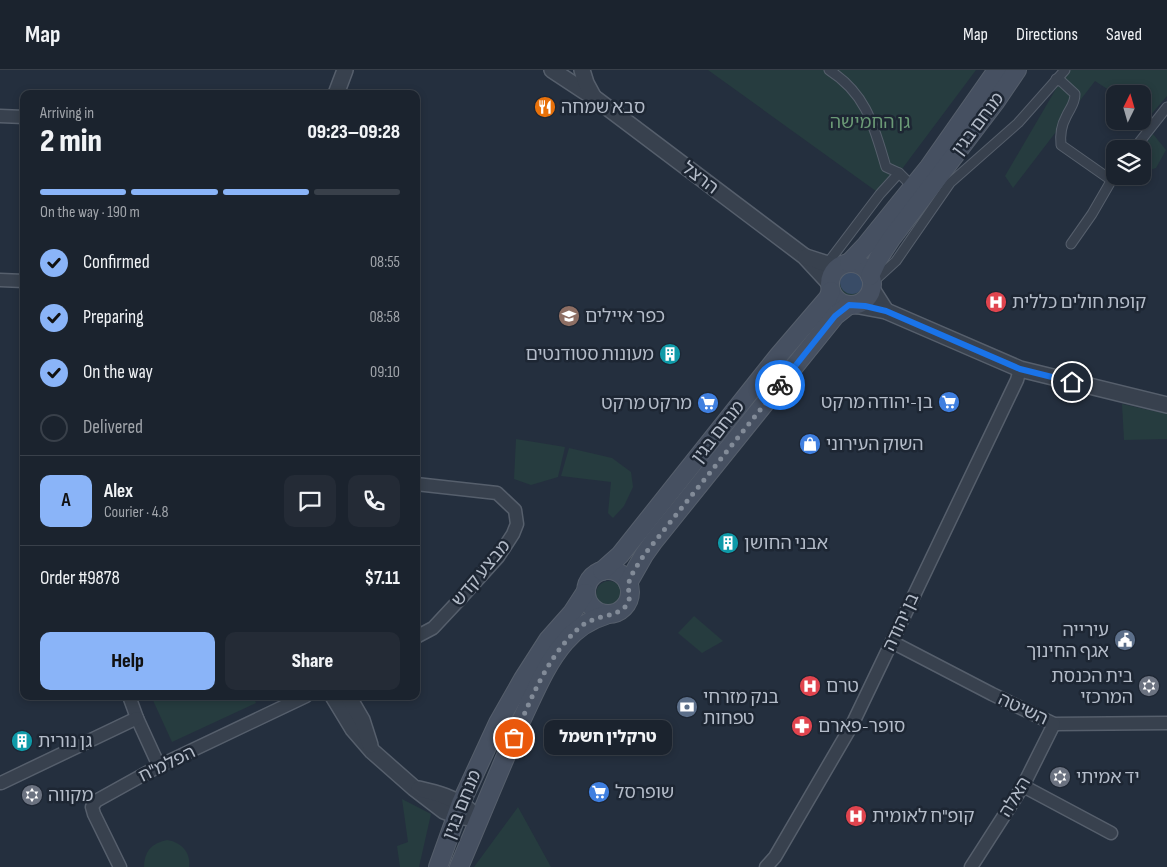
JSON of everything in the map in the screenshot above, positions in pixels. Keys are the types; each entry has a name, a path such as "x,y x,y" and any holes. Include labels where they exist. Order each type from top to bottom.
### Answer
{"main road":[{"name":"מנחם בגין","path":"838,264 866,245 929,167 997,70"},
{"name":"מנחם בגין","path":"872,283 878,259 891,239 991,108 1017,70"},
{"path":"838,264 861,265 872,283 865,300 852,305 839,301 830,287 832,274 838,264"},
{"name":"מנחם בגין","path":"602,570 620,555 779,356 828,298 830,287"},
{"name":"מנחם בגין","path":"628,583 654,541 835,316 852,305"},
{"path":"602,570 618,572 625,577 628,583 630,595 626,605 617,613 606,615 593,609 587,601 585,593 590,580 602,570"},
{"name":"מנחם בגין","path":"438,867 459,810 498,723 548,640 572,614 585,593"},
{"name":"מנחם בגין","path":"458,867 508,750 550,663 565,642 581,626 593,619 606,615"}],"street":[{"path":"338,90 345,70"},
{"path":"555,72 570,75 577,70"},
{"name":"הרצל","path":"582,70 586,83 596,99"},
{"path":"829,70 854,91 867,109 886,167 899,173 912,186"},
{"path":"886,311 872,283 896,261 950,183 1018,123 1065,70"},
{"name":"הרצל","path":"555,72 596,99 804,256 830,287"},
{"path":"1056,80 1062,82 1075,94 1076,102 1060,130 1061,145 1106,173"},
{"path":"1141,140 1167,106"},
{"path":"0,116 20,117"},
{"path":"838,264 880,194 899,173"},
{"path":"1071,244 1092,214 1108,185"},
{"name":"הרצל","path":"804,256 838,264"},
{"path":"0,280 20,281"},
{"path":"852,305 886,311 1020,369 1167,405"},
{"name":"בן יהודה","path":"766,867 775,857 846,737 1017,380 1020,369"},
{"name":"מבצע קדש","path":"420,484 497,493 514,510 517,524 514,534 498,557 433,628 420,635"},
{"name":"השיטה","path":"892,642 1054,724 1167,722"},
{"path":"130,700 136,718 159,766"},
{"name":"הפלמ\"ח","path":"120,867 92,807 96,801 159,766 298,700"},
{"path":"335,700 353,729 372,751 414,788 434,792 459,810 479,819"},
{"path":"350,700 362,720 372,751"},
{"path":"2,783 136,718"},
{"name":"האלה","path":"971,867 1023,786 1054,724"},
{"path":"1023,786 1111,833"}],"green space":[{"name":"גן החמישה","path":"708,70 976,70 899,173 880,194"},
{"path":"1067,70 1167,70 1167,96 1151,115 1151,85 1106,85 1106,88 1095,81 1013,188 1005,176"},
{"path":"1153,134 1166,150 1156,168 1151,170 1151,140 1149,140"},
{"path":"852,267 864,271 868,283 864,295 852,299 840,295 836,283 840,271"},
{"path":"1122,404 1167,414 1167,439 1124,440"},
{"path":"516,439 565,447 558,477 531,485 514,479"},
{"path":"569,448 612,458 631,472 633,487 624,506 613,518 608,513 611,482 561,476"},
{"path":"609,581 618,585 622,594 618,603 609,607 600,603 596,594 600,585"},
{"path":"694,616 723,641 702,653 678,633"},
{"path":"153,700 255,700 256,703 172,742"},
{"path":"402,799 431,814 419,867 400,867 397,846 408,842"},
{"path":"518,807 551,867 474,867"},
{"path":"167,840 181,845 187,852 189,867 144,867 145,857 150,849 157,843"}],"water":[{"path":"852,270 857,271 863,277 863,287 857,293 852,294 847,293 841,287 840,282 841,277 847,271"}],"way so far":[{"path":"514,738 550,663 565,642 581,626 593,619 622,610 629,601 630,591 628,583 644,555 780,385"}],"place":[{"name":"סבא שמחה","path":"545,107"},
{"name":"קופת חולים כללית","path":"996,302"},
{"name":"כפר איילים","path":"569,316"},
{"name":"מעונות סטודנטים","path":"670,354"},
{"name":"בן-יהודה מרקט","path":"949,402"},
{"name":"מרקט מרקט","path":"708,403"},
{"name":"השוק העירוני","path":"810,444"},
{"name":"אבני החושן","path":"728,543"},
{"name":"עירייה אגף החינוך","path":"1125,640"},
{"name":"טרם","path":"810,686"},
{"name":"בית הכנסת המרכזי","path":"1149,686"},
{"name":"בנק מזרחי טפחות","path":"687,707"},
{"name":"סופר-פארם","path":"802,726"},
{"name":"טרקלין חשמל","path":"514,738"},
{"name":"גן נורית","path":"22,741"},
{"name":"יד אמיתי","path":"1060,777"},
{"name":"שופרסל","path":"599,792"},
{"name":"מקווה","path":"32,795"},
{"name":"קופ\"ח לאומית","path":"856,816"}],"route":[{"path":"780,385 835,316 849,305 865,306 886,311 1020,369 1072,382"}]}
